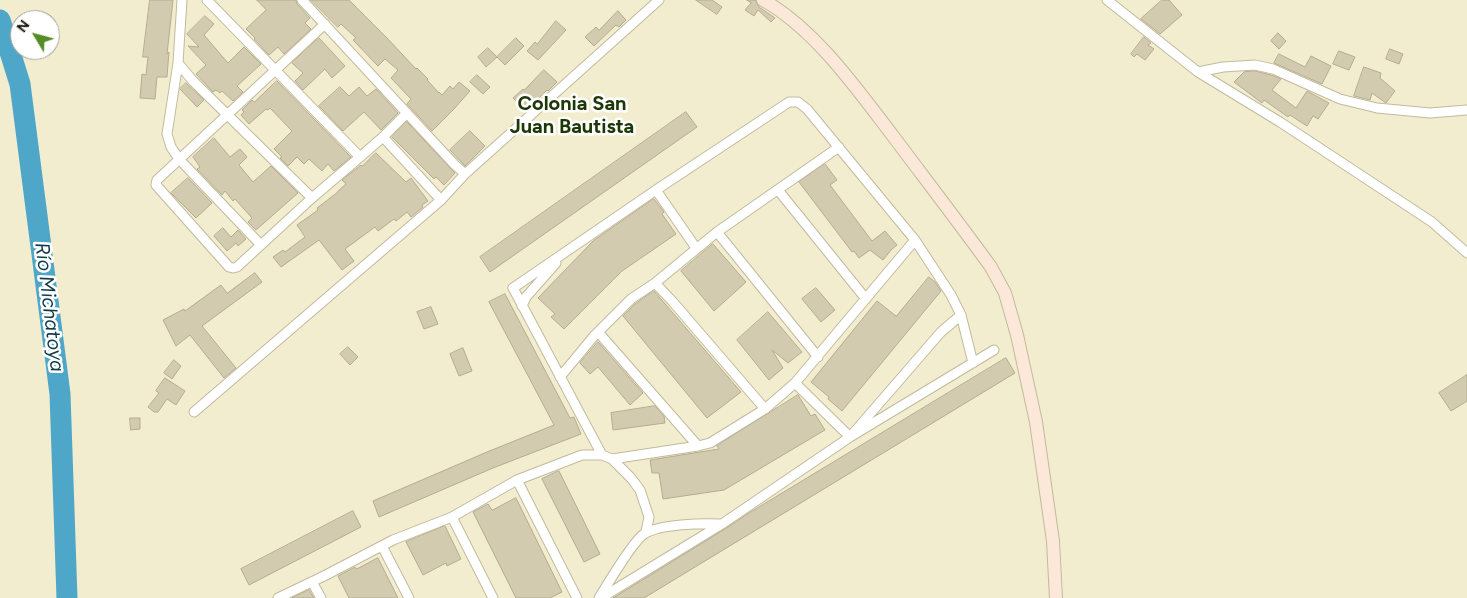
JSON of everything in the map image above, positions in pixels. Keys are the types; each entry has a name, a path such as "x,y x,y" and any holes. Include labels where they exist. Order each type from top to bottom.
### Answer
{"street":[{"path":"182,0 178,64 168,134 171,147 179,159 261,245"},
{"path":"207,0 360,157"},
{"path":"302,0 454,164 466,174"},
{"path":"194,412 441,200 466,174 659,0"},
{"path":"763,0 780,9 806,32 850,80 991,267 1005,293 1017,335 1036,422 1053,541 1056,598"},
{"path":"1107,0 1198,72 1280,122 1432,222 1467,253"},
{"path":"325,24 157,180 156,185 229,267 237,266 383,137 407,113"},
{"path":"178,64 312,198"},
{"path":"1198,72 1223,67 1255,65 1273,69 1340,99 1377,108 1430,113 1467,110"},
{"path":"602,455 513,288 789,102 798,102 807,109 915,240 951,295 961,315 973,363"},
{"path":"383,137 441,200"},
{"path":"560,377 598,332 630,299 655,283 717,232 839,147"},
{"path":"656,190 696,248"},
{"path":"778,190 866,300"},
{"path":"717,232 818,357"},
{"path":"612,459 710,443 765,409 795,384 915,240"},
{"path":"522,306 526,297 561,255"},
{"path":"655,283 765,409"},
{"path":"850,437 941,332 961,315"},
{"path":"598,332 698,446"},
{"path":"600,598 722,524 850,437 994,350"},
{"path":"795,384 850,437"},
{"path":"278,598 393,540 452,517 516,480 582,455 602,455 612,459 631,478 640,490 649,517 646,532"},
{"path":"516,480 577,598"},
{"path":"452,517 493,598"},
{"path":"600,598 632,547 646,532 660,528 702,523 722,524"},
{"path":"382,546 409,598"},
{"path":"312,582 321,598"}],"building":[{"path":"150,0 173,0 167,54 169,52 167,77 157,77 155,99 140,98 142,74 146,75 148,57 143,57"},
{"path":"257,0 296,0 297,4 310,18 305,23 311,29 284,54 278,47 269,55 246,29 266,10"},
{"path":"311,0 349,0 428,79 439,93 442,95 450,86 453,89 459,82 470,91 432,131 407,104 411,99 391,78 398,70 385,59 378,66 353,40 356,38 341,24 338,27"},
{"path":"696,0 712,0 722,7 717,14"},
{"path":"747,0 755,0 759,7 775,18 771,22 758,10 754,16 745,10 751,3"},
{"path":"1162,0 1169,0 1182,15 1160,34 1141,19"},
{"path":"618,11 626,20 619,27 616,25 594,46 585,37 596,27 599,30"},
{"path":"205,16 214,24 204,35 228,63 244,47 261,64 237,86 243,92 233,101 222,91 220,93 216,90 213,92 196,74 206,65 188,46 199,47 187,34"},
{"path":"556,21 566,30 538,60 527,51 535,42 537,44"},
{"path":"1278,33 1286,41 1279,49 1271,41"},
{"path":"1144,37 1151,43 1148,45 1154,49 1145,60 1137,54 1134,57 1131,54"},
{"path":"319,38 345,66 332,78 325,69 303,90 295,81 303,73 292,63"},
{"path":"516,38 524,46 505,65 497,57"},
{"path":"488,48 497,57 486,67 478,57"},
{"path":"1390,49 1403,54 1399,64 1386,59"},
{"path":"1339,51 1355,57 1349,70 1333,64"},
{"path":"1279,54 1305,67 1311,56 1331,66 1322,84 1274,63"},
{"path":"1364,67 1381,73 1380,78 1395,91 1386,103 1372,93 1370,100 1354,96"},
{"path":"544,70 557,82 526,111 513,98"},
{"path":"1255,71 1281,79 1272,90 1296,108 1307,91 1329,103 1318,119 1313,116 1307,126 1290,115 1288,117 1264,100 1262,103 1234,82 1244,72"},
{"path":"477,75 490,87 483,94 470,82"},
{"path":"277,81 351,157 334,171 328,164 322,171 309,159 304,164 297,157 288,166 274,149 292,131 270,108 266,109 249,124 241,115 244,112 242,110 252,100 254,102"},
{"path":"186,83 204,100 197,107 180,89"},
{"path":"340,87 349,96 359,87 367,96 376,89 398,113 381,130 364,112 343,131 319,106"},
{"path":"686,112 697,127 490,272 480,257"},
{"path":"407,122 455,173 444,185 436,177 434,179 392,137"},
{"path":"470,131 485,146 465,166 450,150"},
{"path":"214,138 230,157 240,149 247,157 239,165 253,182 271,166 298,193 256,230 248,222 252,218 235,199 233,201 225,191 222,195 197,169 200,167 193,157"},
{"path":"376,153 406,182 411,178 428,201 422,205 423,207 411,217 407,212 378,231 375,227 345,249 354,261 342,270 319,240 281,267 273,257 283,250 285,252 305,237 297,225 338,192 346,184 342,180"},
{"path":"825,164 837,180 830,185 872,241 885,231 897,245 883,260 870,250 859,258 854,251 852,252 799,182"},
{"path":"188,178 212,203 196,218 171,193"},
{"path":"654,199 664,212 662,214 676,234 622,271 564,329 551,317 555,314 538,298 593,241"},
{"path":"223,228 231,237 238,230 246,239 238,246 236,243 227,251 214,236"},
{"path":"713,244 746,282 714,311 681,271"},
{"path":"255,273 262,282 202,326 236,368 224,378 190,335 176,346 163,320 184,309 185,311 221,285 227,293"},
{"path":"929,277 941,291 842,411 811,382 877,301 896,316"},
{"path":"816,288 835,310 821,322 802,299"},
{"path":"654,291 741,392 707,418 623,316 635,304"},
{"path":"505,294 570,418 574,417 581,434 493,468 379,517 373,501 554,425 489,302"},
{"path":"431,307 438,324 424,329 417,312"},
{"path":"768,312 802,352 788,363 772,350 783,368 769,380 737,340"},
{"path":"598,342 643,393 630,405 598,367 590,374 580,363"},
{"path":"348,347 358,357 350,365 340,354"},
{"path":"463,348 472,371 459,376 450,354"},
{"path":"1006,358 1015,373 644,598 613,598 749,513"},
{"path":"174,360 181,366 172,379 164,373"},
{"path":"1467,375 1467,401 1451,411 1439,393"},
{"path":"165,378 185,391 176,405 167,399 158,412 154,412 148,407 159,393 156,391"},
{"path":"798,395 811,416 815,414 825,430 724,490 663,499 659,473 652,473 650,460 719,449 717,446"},
{"path":"655,406 664,416 665,423 613,430 611,413"},
{"path":"130,418 140,418 140,429 131,430"},
{"path":"559,471 600,554 584,562 542,479"},
{"path":"516,498 562,592 550,598 516,598 473,512 488,504 492,510"},
{"path":"353,511 361,527 249,585 241,569"},
{"path":"445,526 461,559 447,566 446,563 423,575 406,542"},
{"path":"378,558 398,598 349,598 338,576"},
{"path":"309,590 314,598 292,598"}],"waterway":[{"name":"Río Michatoya","path":"0,20 20,84 60,394 67,598"}],"district":[{"name":"Colonia San Juan Bautista","path":"572,116"}]}
